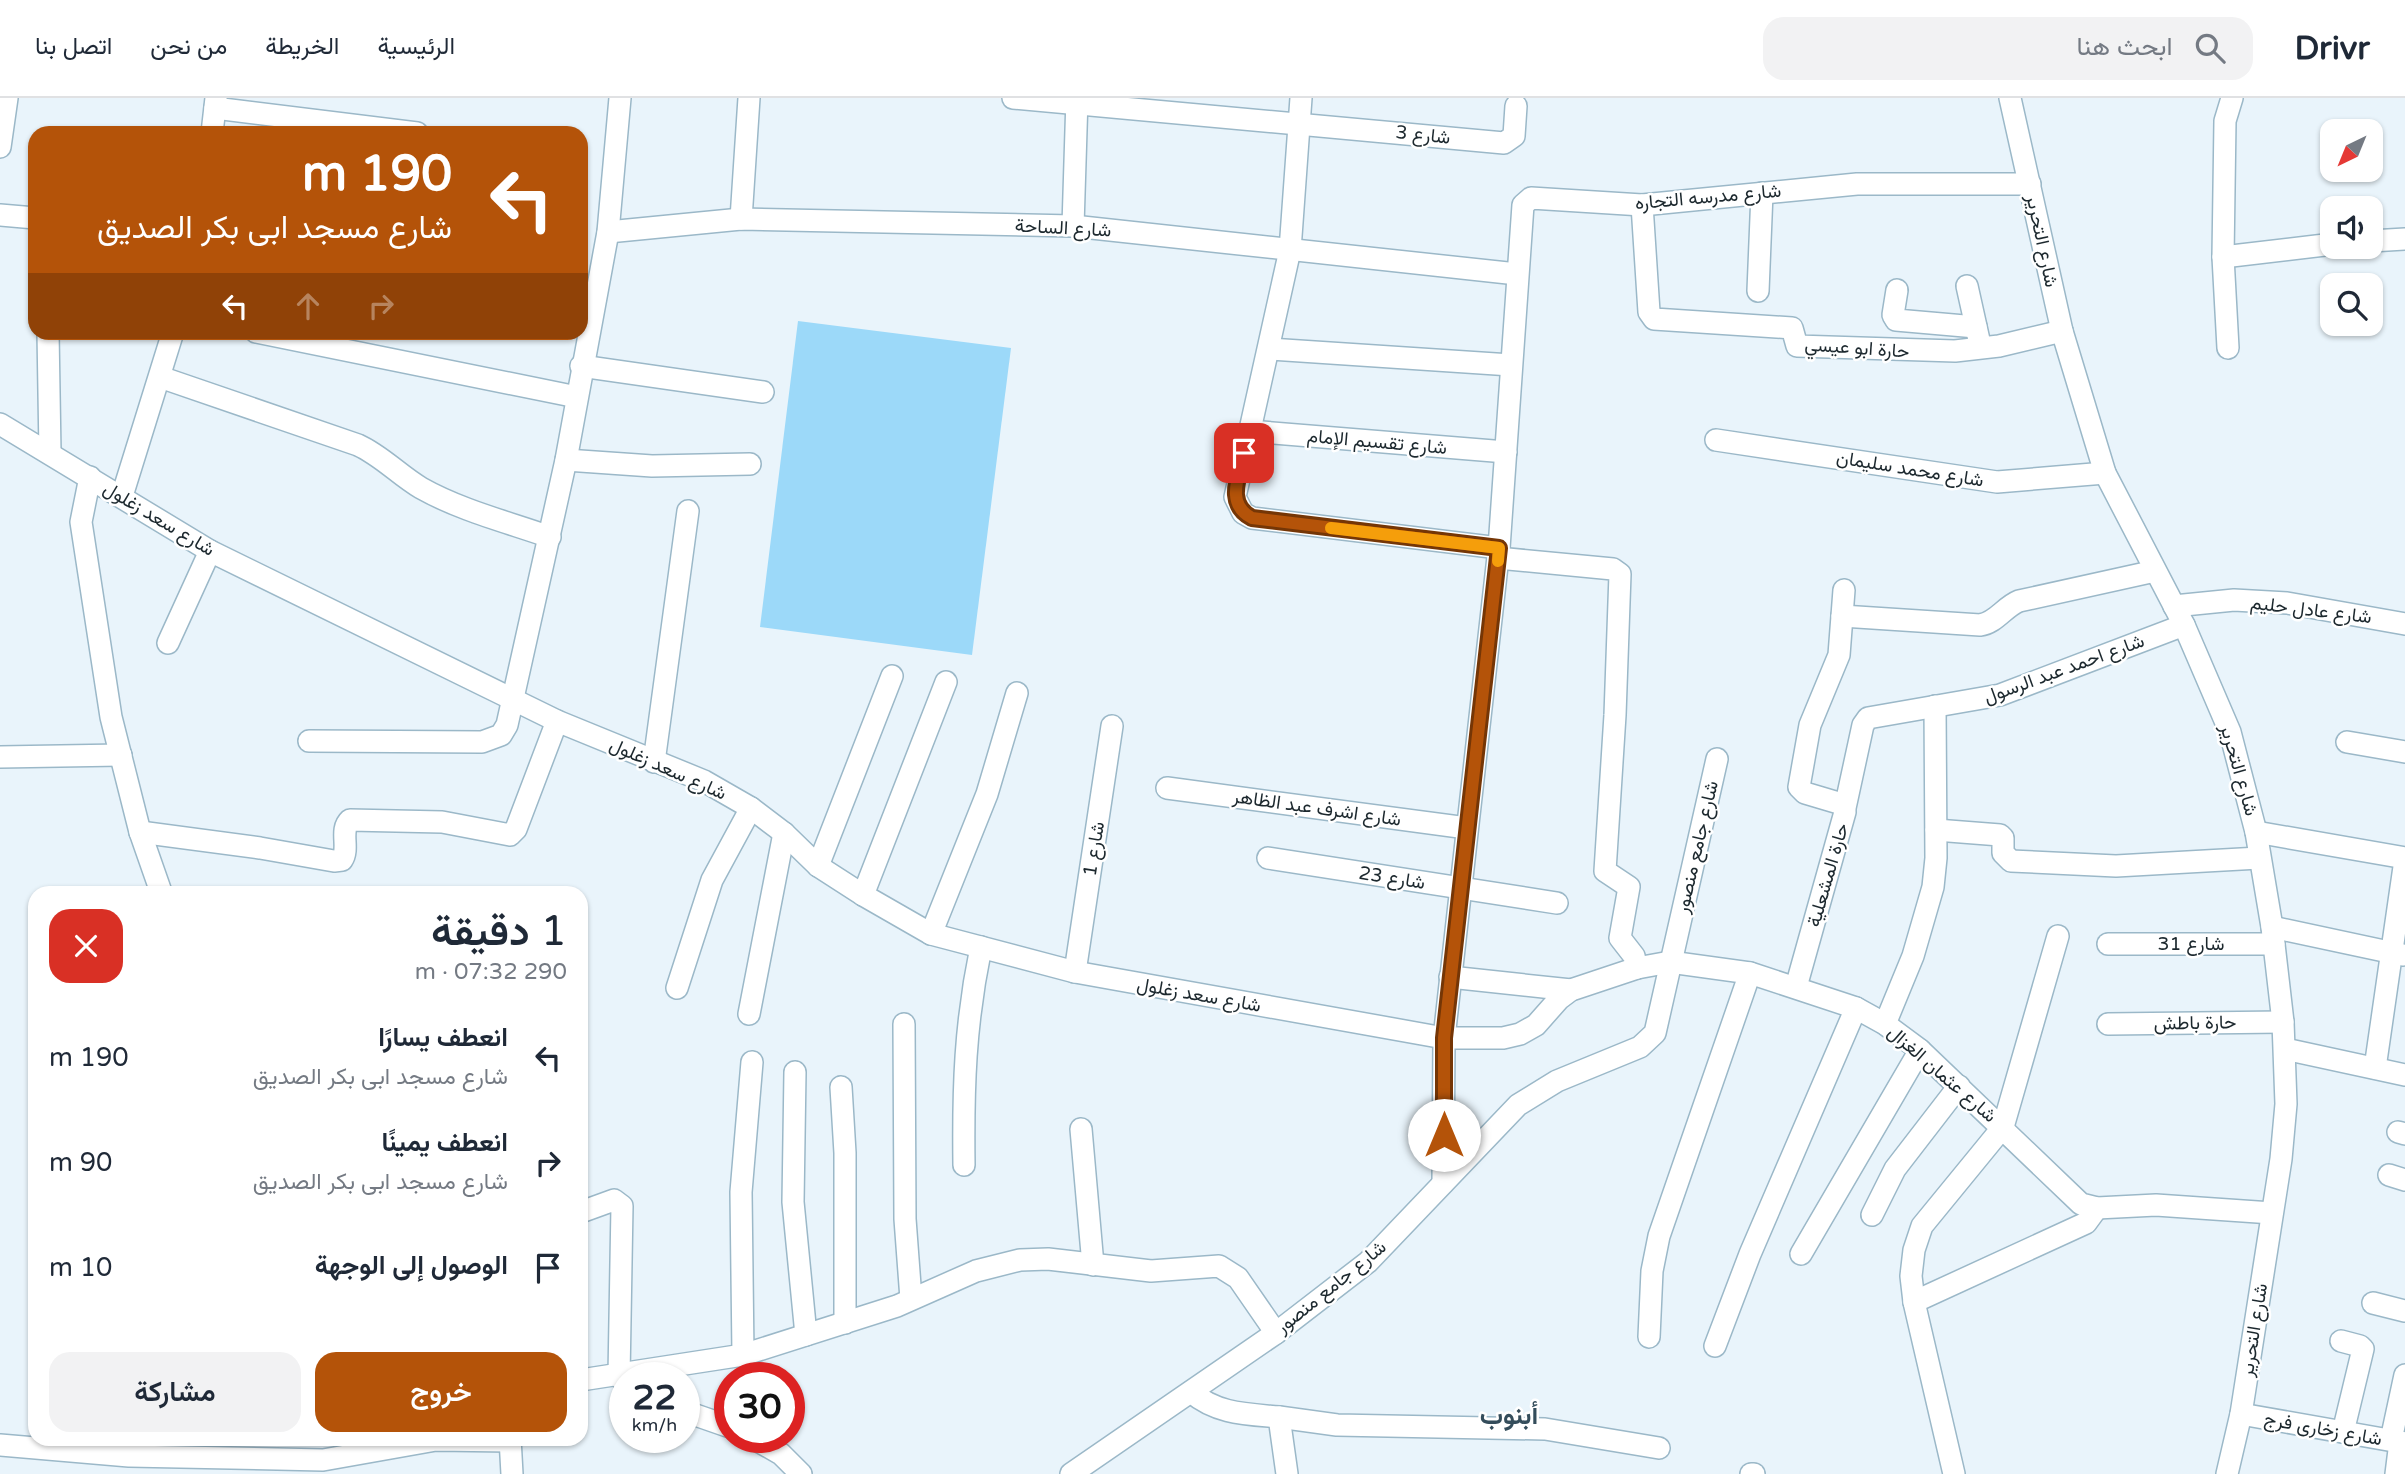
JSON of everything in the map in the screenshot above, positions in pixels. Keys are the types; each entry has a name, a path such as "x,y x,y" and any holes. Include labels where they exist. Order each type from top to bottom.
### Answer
{"street":[{"path":"0,147 7,98"},
{"path":"588,295 590,271 608,232 620,98"},
{"path":"741,219 749,98"},
{"path":"1013,98 1077,100 1300,122"},
{"path":"1301,98 1290,250 1234,497 1242,513 1252,518 1613,569 1620,574 1615,715 1605,871 1629,887 1620,938 1634,957 1637,968"},
{"name":"شارع التحرير","path":"2010,98 2062,331 2105,473 2179,615 2230,732 2256,832 2273,935 2283,1022 2286,1104 2281,1159 2241,1415 2227,1474"},
{"path":"2228,348 2223,257 2225,121 2232,98"},
{"path":"1073,226 1077,100"},
{"path":"213,126 215,103 370,126"},
{"name":"شارع 3","path":"1300,122 1504,143 1514,136 1516,106"},
{"name":"شارع مدرسه التجاره","path":"1443,1183 1444,1038 1499,553 1520,210 1531,198 1642,205 1857,184 2030,184"},
{"path":"1758,291 1762,193"},
{"name":"حارة ابو عيسي","path":"1642,205 1649,312 1654,319 1792,328 1794,342 1800,346 1929,353 1980,349 2062,331"},
{"path":"0,215 28,217"},
{"name":"شارع الساحة","path":"608,232 741,219 1073,226 1517,274"},
{"path":"2383,240 2405,239"},
{"path":"2223,257 2320,246"},
{"path":"1967,286 1980,349"},
{"path":"1897,290 1893,315 1896,320 1976,327"},
{"path":"48,340 50,453"},
{"path":"122,496 171,340"},
{"path":"296,340 577,397"},
{"path":"309,741 482,742 501,735 507,725 550,537 577,397 584,340"},
{"path":"1269,349 1511,365"},
{"path":"582,366 763,392"},
{"path":"160,377 358,445 376,453 419,487 443,499 550,537"},
{"name":"شارع سعد زغلول","path":"0,424 210,551 557,721 704,781 751,808 784,833 818,866 931,934 1075,972 1444,1038"},
{"name":"شارع تقسيم الإمام","path":"1249,431 1506,452"},
{"name":"شارع محمد سليمان","path":"1716,440 1956,479 1997,482 2105,473"},
{"path":"566,460 680,467 750,464"},
{"path":"90,477 81,522 111,718 140,832 159,886"},
{"path":"654,762 688,511"},
{"path":"168,643 210,551"},
{"path":"1842,616 1987,624 2008,605 2019,601 2155,571"},
{"name":"حارة المشعلية","path":"1796,987 1845,808 1839,802 1802,792 1799,787 1810,725 1839,655 1844,590"},
{"name":"شارع عادل حليم","path":"2179,615 2234,600 2287,603 2405,624"},
{"name":"شارع احمد عبد الرسول","path":"1845,808 1865,721 1872,716 2000,695 2179,615"},
{"path":"818,866 892,676"},
{"path":"863,895 946,682"},
{"path":"931,934 987,794 1017,693"},
{"path":"1885,1024 1913,956 1933,887 1936,830 1935,706"},
{"path":"140,832 334,861 342,860 346,852 345,827 349,820 442,822 510,835 516,829 557,721"},
{"name":"شارع 1","path":"1075,972 1112,726"},
{"path":"2347,742 2405,752"},
{"path":"0,757 121,755"},
{"name":"شارع جامع منصور","path":"1071,1474 1276,1333 1368,1262 1530,1096 1557,1081 1640,1047 1651,1039 1717,759"},
{"name":"شارع اشرف عبد الظاهر","path":"1167,788 1467,828"},
{"path":"677,988 712,880 751,808"},
{"path":"1936,830 2000,835 2003,838 2003,853 2011,861 2116,866 2259,858"},
{"path":"2256,832 2405,859 2398,954 2375,1069"},
{"path":"749,1014 784,833"},
{"name":"شارع 23","path":"1268,858 1557,903"},
{"name":"شارع 31","path":"2108,944 2273,935 2398,954"},
{"path":"1954,1474 1914,1302 1911,1276 1913,1250 1922,1226 2003,1127 2058,936"},
{"path":"964,1165 964,1061 968,1006 981,947"},
{"name":"شارع عثمان الغزال","path":"1444,1038 1503,1038 1520,1034 1536,1025 1559,999 1571,990 1637,968 1670,962 1751,973 1856,1008 1885,1024 1920,1050 1959,1086 2074,1199 2097,1208"},
{"path":"1649,1337 1652,1271 1659,1236 1751,973"},
{"path":"1450,977 1571,990"},
{"path":"1715,1346 1750,1254 1856,1008"},
{"name":"حارة باطش","path":"2108,1024 2283,1022"},
{"path":"904,1024 905,1219 911,1299"},
{"path":"2285,1049 2405,1075"},
{"path":"1801,1254 1920,1050"},
{"path":"743,1355 741,1192 752,1062"},
{"path":"795,1072 793,1202 806,1335"},
{"path":"1872,1215 1895,1169 1959,1086"},
{"path":"841,1087 845,1153 845,1322"},
{"path":"1081,1129 1093,1265"},
{"path":"588,1209 614,1200 622,1206 622,1362"},
{"path":"1914,1302 2086,1223 2097,1208 2156,1205 2272,1213"},
{"path":"690,1362 743,1355 911,1299 976,1271 1020,1260 1151,1271 1219,1266 1238,1278 1276,1333"},
{"path":"2373,1303 2405,1311"},
{"path":"2341,1341 2363,1349 2343,1432"},
{"path":"2396,1474 2405,1375"},
{"path":"588,1380 609,1380"},
{"path":"1191,1392 1204,1403 1221,1410 1279,1417 1379,1426 1545,1429 1659,1448"},
{"name":"شارع زخارى فرج","path":"2241,1415 2399,1442"},
{"path":"1279,1417 1287,1474"},
{"path":"0,1445 127,1465 323,1460 402,1446"},
{"path":"510,1446 512,1474"},
{"path":"779,1453 801,1474"}],"shaded area":[{"path":"798,321 1011,348 972,655 760,627"}],"slow traffic":[{"path":"1331,528 1499,548 1498,561"}],"district":[{"name":"أبنوب","path":"1509,1415"}],"route":[{"path":"1244,453 1234,497 1242,513 1252,518 1499,548 1444,1038 1444,1135"}]}
